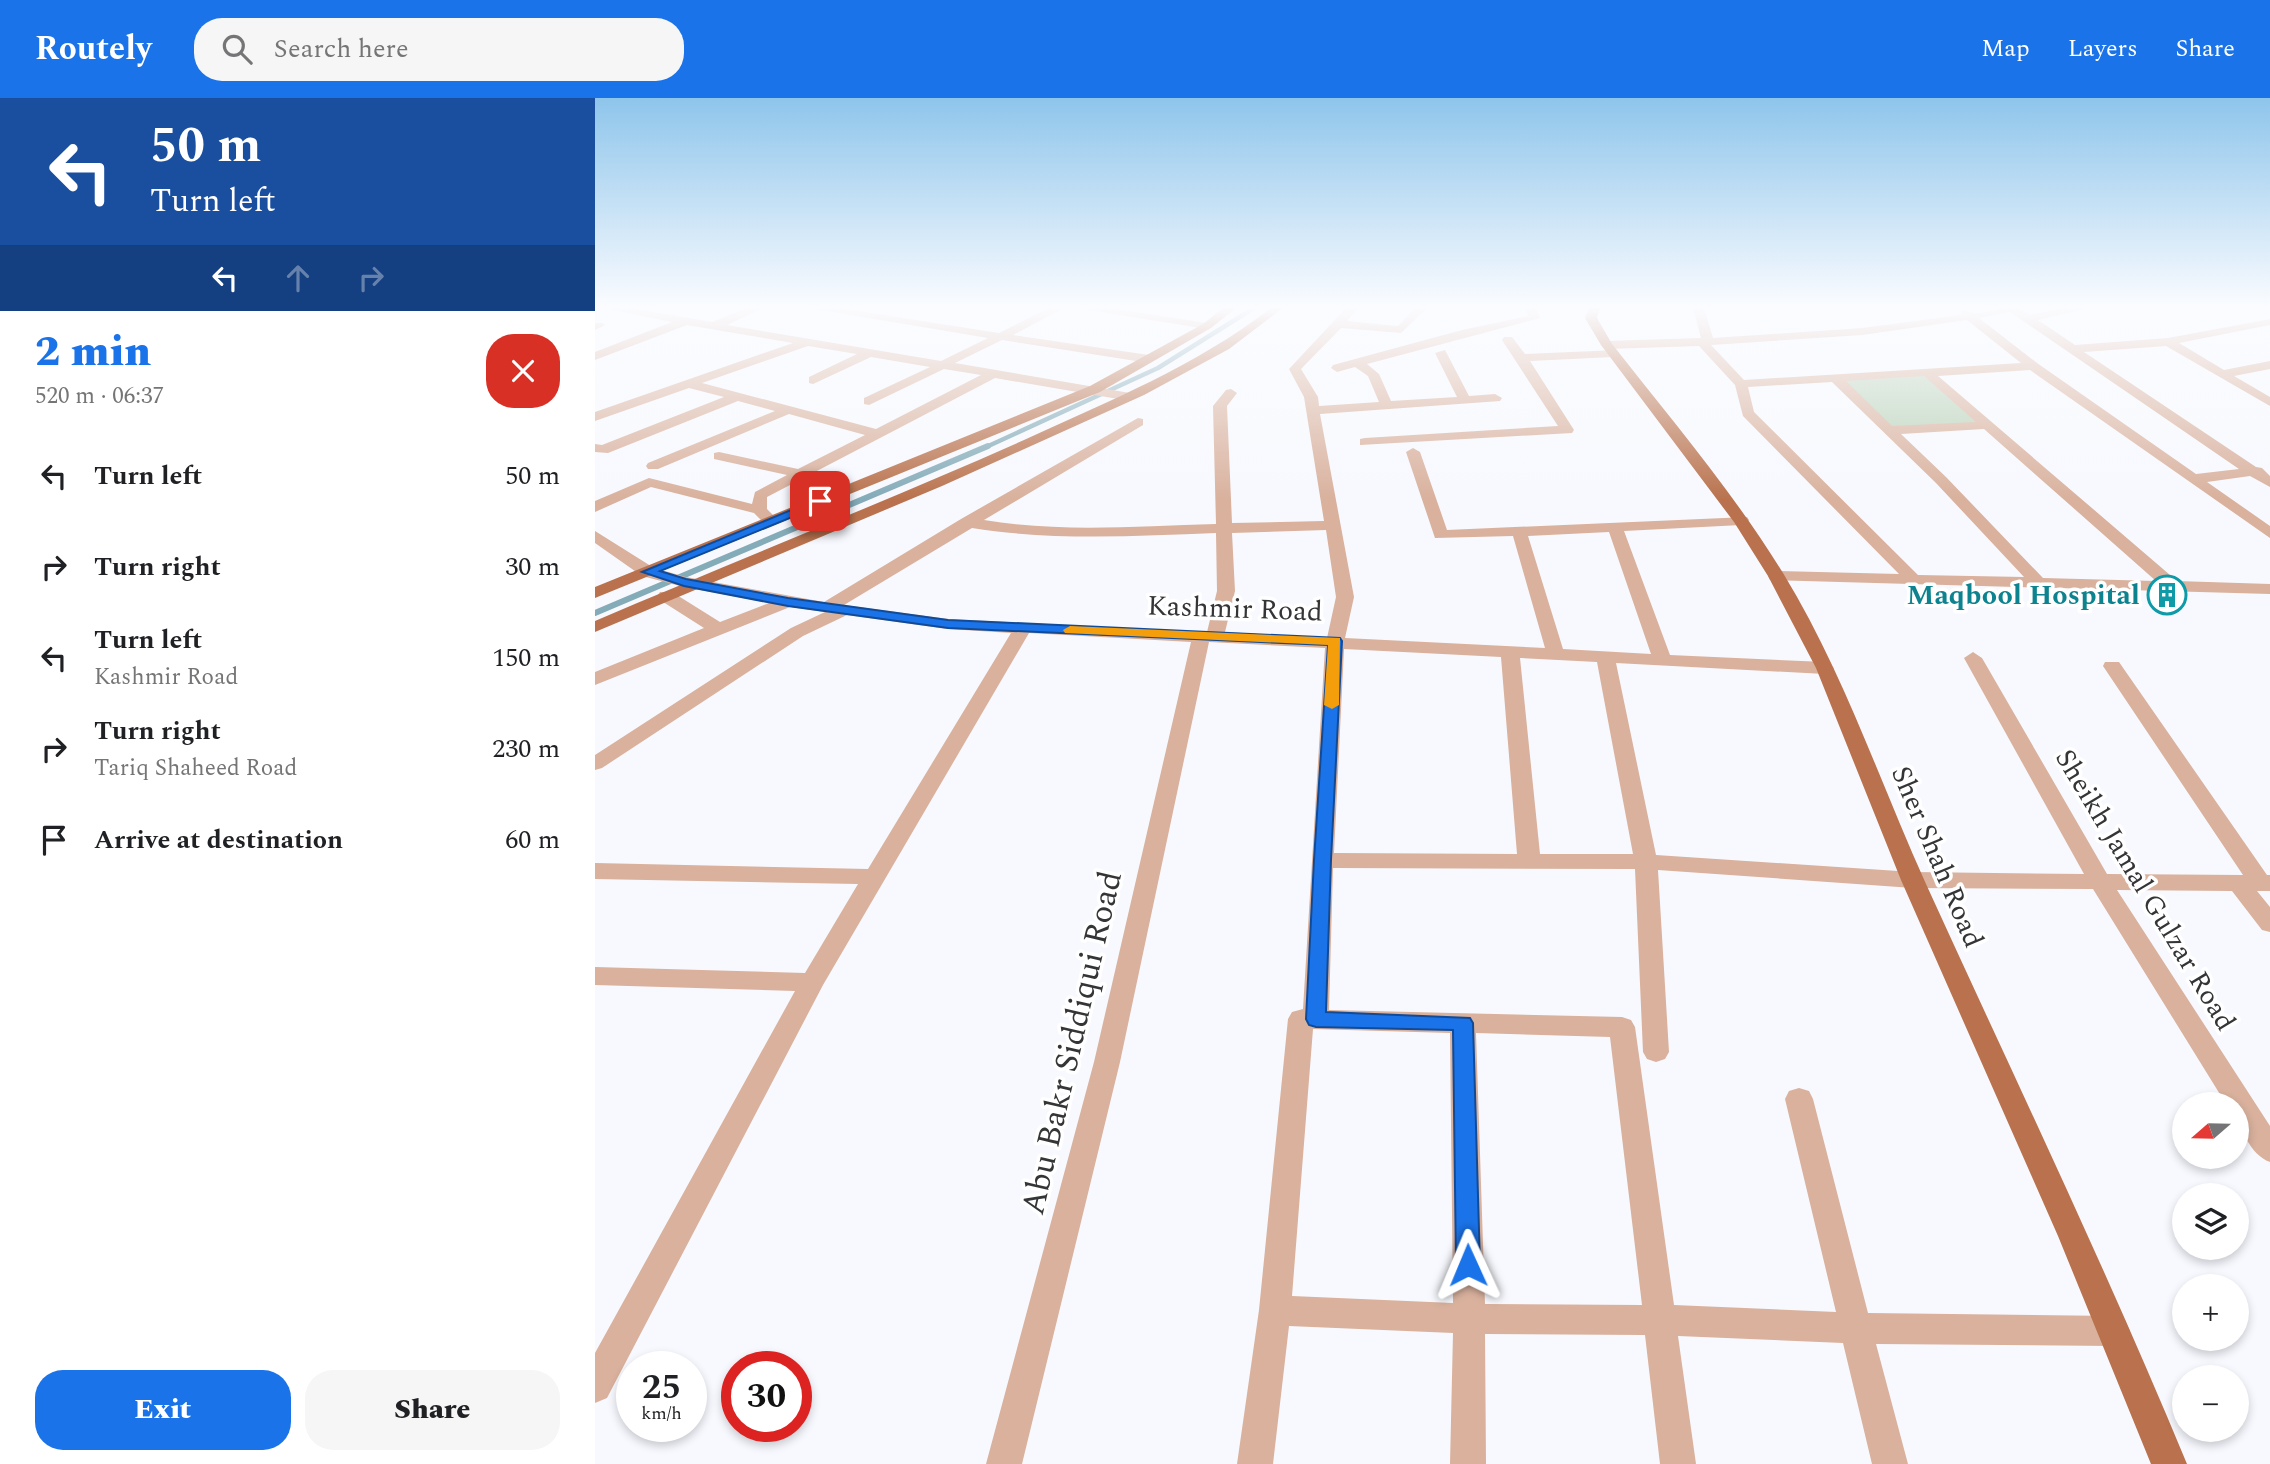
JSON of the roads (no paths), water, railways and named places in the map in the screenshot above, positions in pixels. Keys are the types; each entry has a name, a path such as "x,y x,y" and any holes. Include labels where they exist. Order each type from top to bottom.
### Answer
{"main road":[{"path":"595,627 690,583 942,483 1114,393 1136,372"},
{"path":"595,593 771,521 1168,372"},
{"name":"Sher Shah Road","path":"1627,372 1741,520 1776,576 1825,668 1913,880 2073,1236 2169,1464"}],"street":[{"path":"595,417 723,372"},
{"path":"813,380 830,372"},
{"path":"869,401 927,372"},
{"path":"988,372 1114,393"},
{"path":"1297,372 1311,397 1314,410 1345,597 1335,641 1316,1019"},
{"path":"1370,372 1387,405"},
{"path":"1451,372 1465,400"},
{"path":"1365,442 1567,430 1531,372"},
{"path":"1730,372 1741,384 1748,413 1913,579"},
{"path":"1741,384 1947,372"},
{"path":"2041,372 2270,533"},
{"path":"2104,372 2270,483"},
{"path":"2219,372 2270,402"},
{"path":"2223,374 2235,372"},
{"path":"759,510 760,495 995,373"},
{"path":"1928,373 2173,586"},
{"path":"1836,379 1941,480 2038,583"},
{"path":"689,384 878,434"},
{"name":"Abu Bakr Siddiqui Road","path":"1004,1464 1107,1062 1208,636 1226,591 1220,406 1231,393"},
{"path":"595,448 603,450 737,397"},
{"path":"1314,410 1495,398"},
{"path":"653,466 788,410"},
{"path":"595,764 967,522 1138,422"},
{"path":"1890,430 1988,425"},
{"path":"1413,452 1441,535 1741,520"},
{"path":"719,456 800,474"},
{"path":"2193,479 2270,471"},
{"path":"595,507 649,482 759,510 771,521"},
{"path":"967,522 1009,529 1079,531 1333,525"},
{"path":"1615,527 1661,659"},
{"path":"1519,531 1555,653"},
{"name":"Kashmir Road","path":"598,541 648,572 690,583 788,602 948,624 1335,641 1825,668"},
{"path":"1776,576 2270,589"},
{"path":"666,596 718,629"},
{"path":"596,677 788,602"},
{"path":"595,1386 812,982 1023,628"},
{"path":"1510,651 1529,859"},
{"path":"1605,656 1646,862 1656,1052"},
{"name":"Sheikh Jamal Gulzar Road","path":"1973,658 2101,883 2270,1150"},
{"path":"2112,666 2256,883 2270,924"},
{"path":"1322,860 1529,859 1646,862 1913,880 2256,883"},
{"path":"595,871 873,877"},
{"path":"595,976 812,982"},
{"path":"1255,1464 1275,1310 1301,1019 1622,1027 1678,1464"},
{"path":"1463,1023 1469,1319 1468,1464"},
{"path":"1799,1099 1890,1464"},
{"path":"1275,1310 1469,1319 1660,1320 1856,1328 2113,1331"}],"waterway":[{"path":"984,448 1150,372"},
{"path":"595,613 988,446"}],"place":[{"name":"Maqbool Hospital","path":"2167,595"}]}
